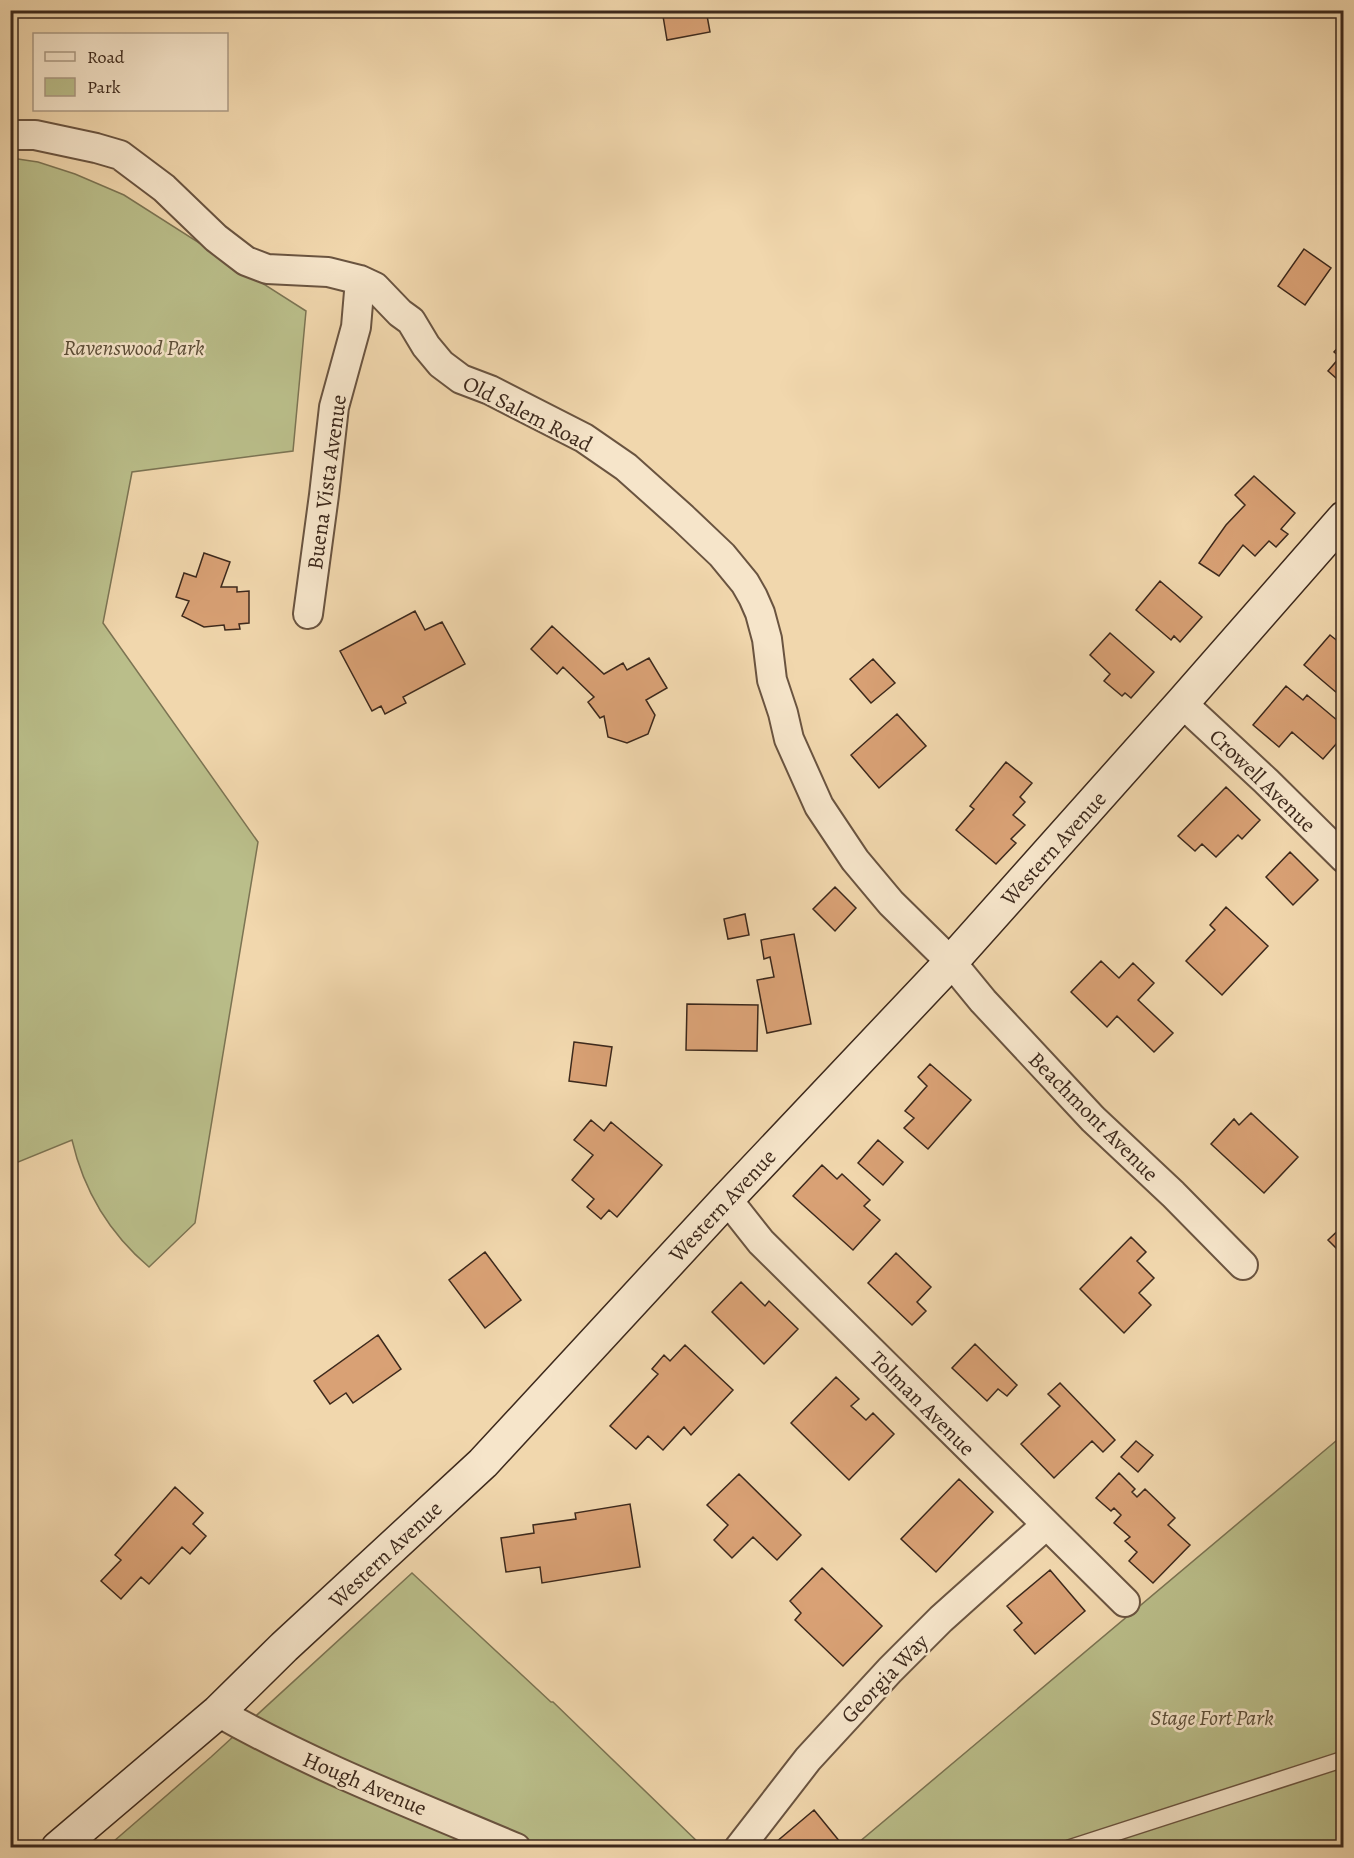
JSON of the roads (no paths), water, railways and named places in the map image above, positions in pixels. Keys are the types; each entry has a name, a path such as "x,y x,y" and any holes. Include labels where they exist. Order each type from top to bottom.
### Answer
{"main road":[{"name":"Western Avenue","path":"58,1848 218,1712 284,1647 483,1463 727,1199 951,962 1182,704 1344,518"}],"street":[{"name":"Old Salem Road","path":"10,135 36,135 120,155 164,188 216,238 246,261 267,269 328,272 375,286 400,313 411,321 426,346 441,364 461,379 490,390 584,438 626,467 722,555 745,583 760,613 767,639 772,680 789,739 819,806 862,869 891,903 951,962"},
{"name":"Buena Vista Avenue","path":"308,614 334,407 356,327 360,280"},
{"name":"Crowell Avenue","path":"1182,704 1266,781 1344,858"},
{"name":"Beachmont Avenue","path":"951,962 983,1001 1093,1119 1173,1194 1243,1265"},
{"name":"Tolman Avenue","path":"727,1199 761,1242 1125,1602"},
{"name":"Georgia Way","path":"739,1848 808,1759 890,1670 950,1611 1046,1525"},
{"name":"Hough Avenue","path":"218,1712 318,1764 516,1848"}],"lane":[{"path":"1069,1848 1344,1759"}],"park label":[{"name":"Ravenswood Park","path":"134,347"},
{"name":"Stage Fort Park","path":"1212,1717"}]}
